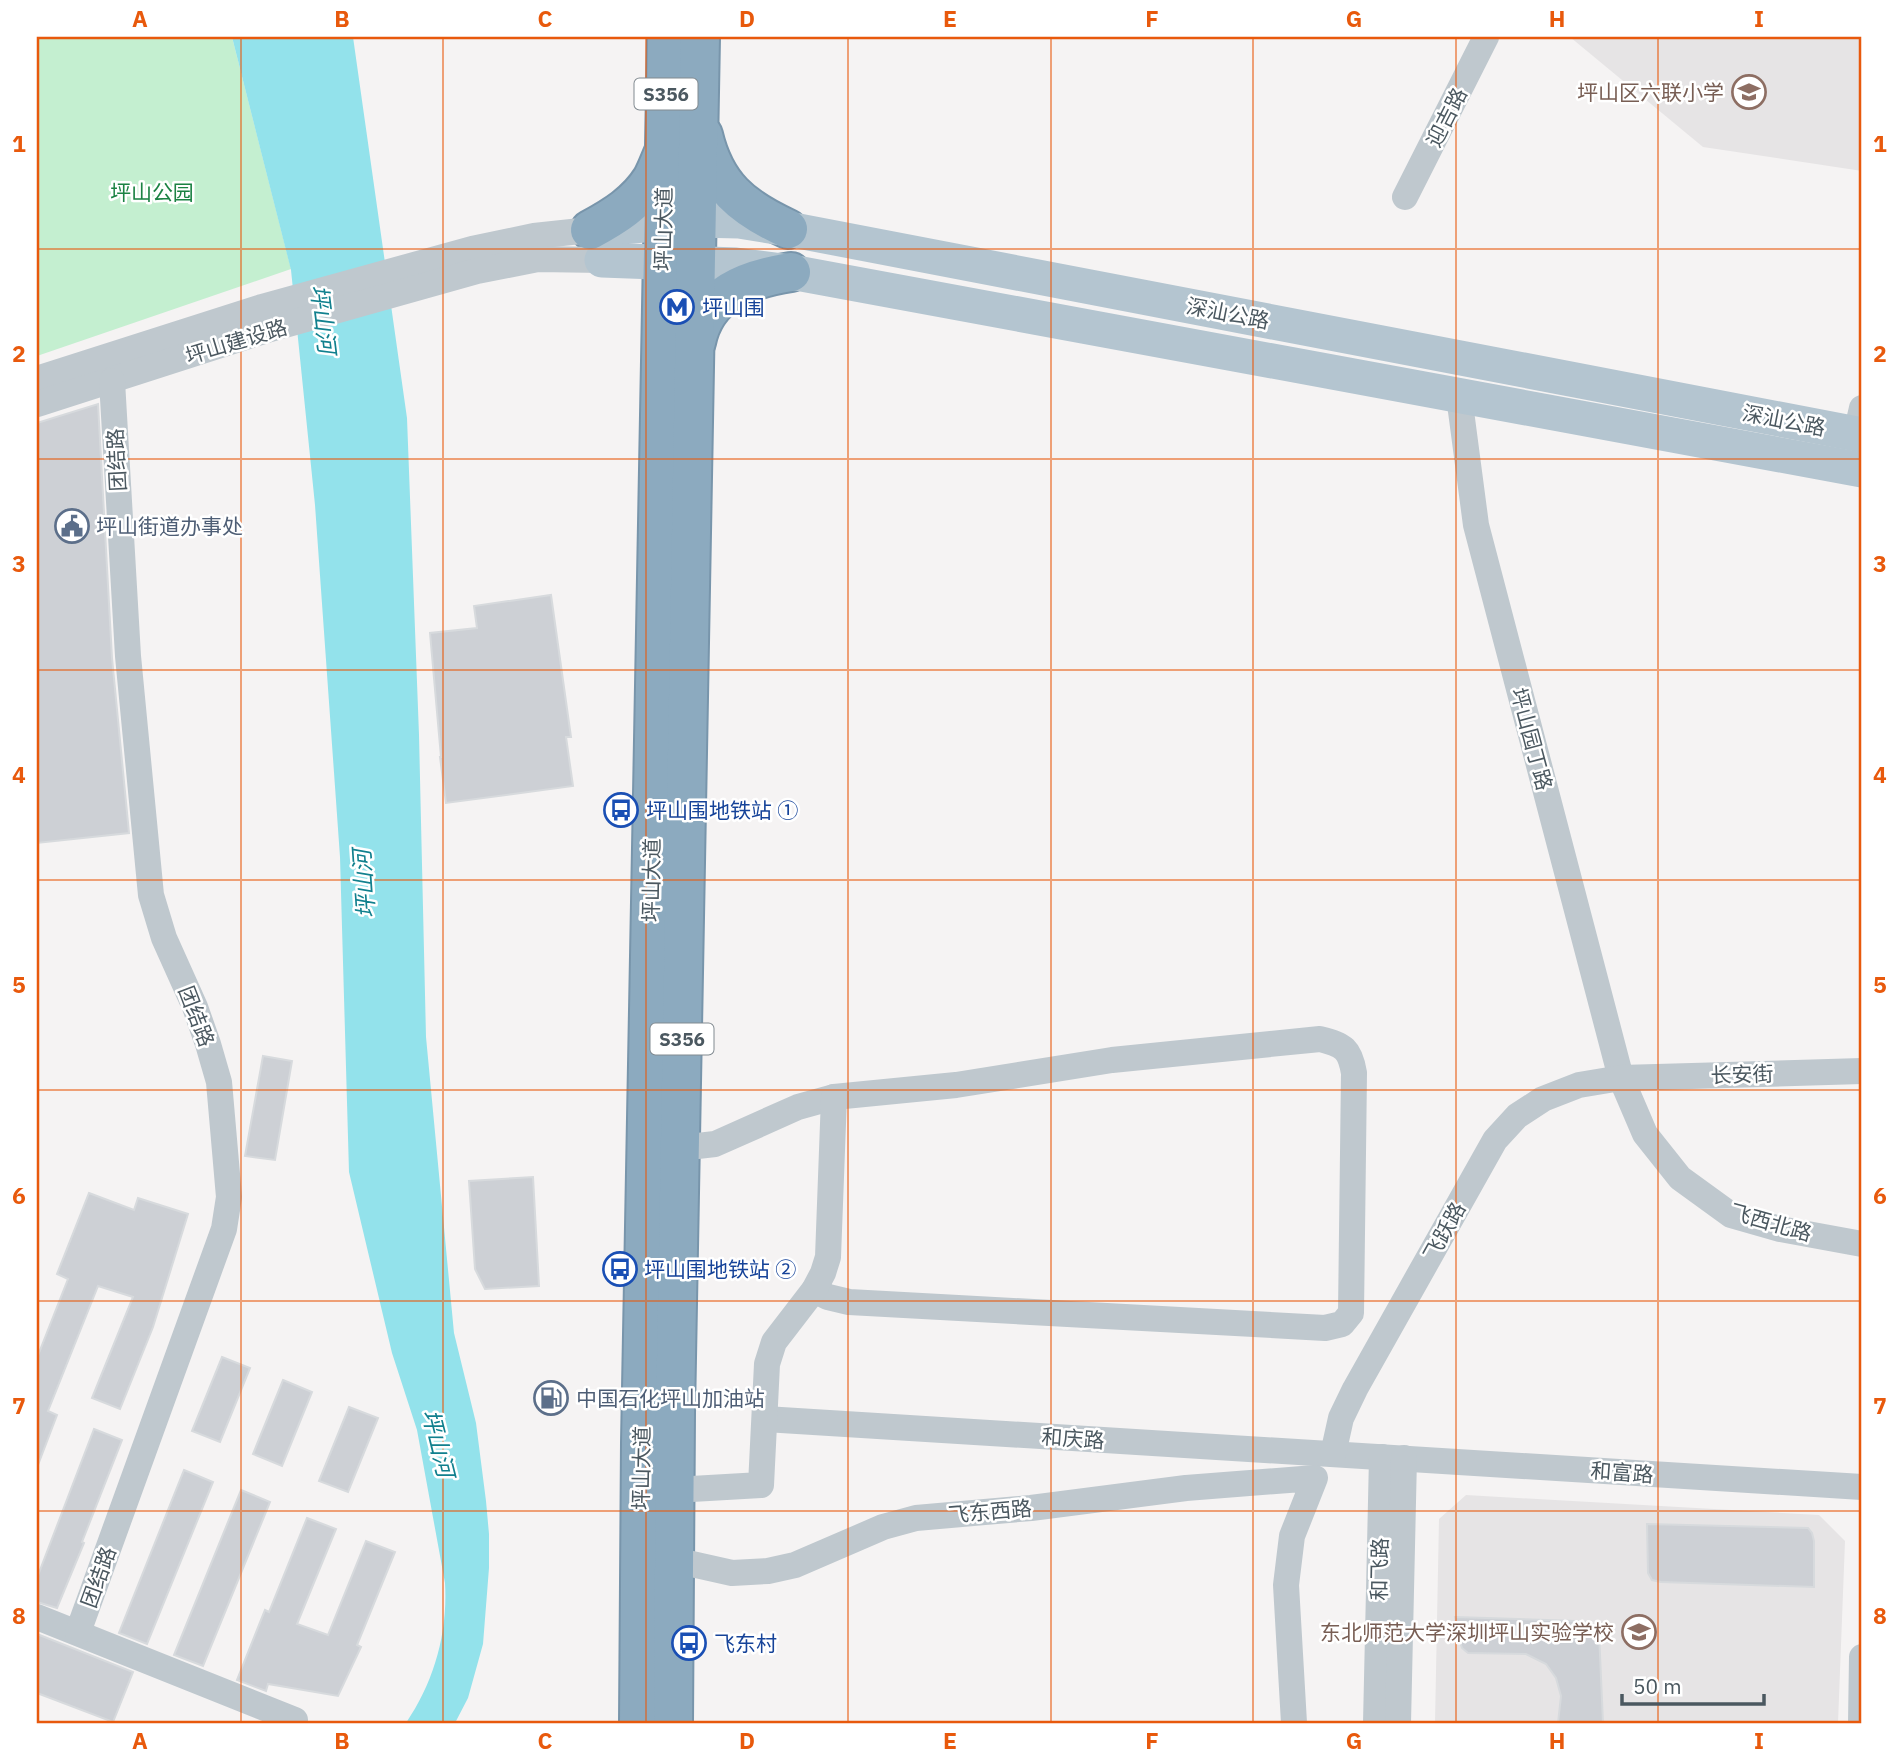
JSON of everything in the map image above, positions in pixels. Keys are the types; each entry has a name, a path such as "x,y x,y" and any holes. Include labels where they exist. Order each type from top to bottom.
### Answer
{"highway":[{"name":"坪山大道","path":"667,37 665,150 680,221"},
{"name":"坪山大道","path":"673,1723 674,1490 694,354 679,262 680,221 698,112 700,37"},
{"path":"698,112 711,159 723,181 739,201 761,217 788,229"},
{"path":"596,245 616,216 636,199 652,179 665,150"},
{"name":"坪山大道","path":"639,1723 641,1443 661,324 679,262"},
{"path":"694,354 698,333 707,315 720,299 739,286 763,276 791,272"}],"main road":[{"name":"深汕公路","path":"596,245 680,221 739,221 1860,425"},
{"name":"深汕公路","path":"596,245 679,262 791,272 1862,470"},
{"path":"596,245 637,282 652,302 661,324"}],"street":[{"name":"迎吉路","path":"1405,197 1486,37"},
{"name":"坪山建设路","path":"37,379 400,281 472,249 534,236 596,245"},
{"name":"坪山建设路","path":"37,404 112,381 264,319"},
{"name":"团结路","path":"78,1632 225,1229 229,1197 219,1082 214,1061 195,1007 164,938 151,895 128,656 112,381"},
{"name":"坪山园丁路","path":"1460,396 1476,525 1621,1078"},
{"path":"680,1148 715,1144 798,1107 834,1097 956,1085 1112,1060 1320,1039 1338,1044 1351,1058 1354,1073 1350,1312 1342,1324 1325,1328 849,1303 814,1290"},
{"name":"长安街","path":"1621,1078 1862,1071"},
{"name":"飞西北路","path":"1621,1078 1645,1134 1679,1178 1731,1215 1780,1229 1862,1244"},
{"name":"飞跃路","path":"1333,1454 1341,1418 1355,1389 1495,1140 1517,1116 1543,1099 1579,1084 1621,1078"},
{"path":"674,1490 761,1485 767,1364 774,1342 814,1290 828,1257 834,1097"},
{"name":"和庆路","path":"765,1419 1393,1458"},
{"name":"和富路","path":"1393,1458 1862,1487"},
{"name":"和飞路","path":"1376,1723 1393,1458"},
{"name":"和飞路","path":"1393,1458 1398,1723"},
{"name":"飞东西路","path":"674,1560 732,1573 768,1571 795,1565 883,1527 916,1518 1031,1508 1186,1488 1315,1478 1292,1536 1286,1585 1294,1723"},
{"path":"37,1617 295,1720"},
{"path":"1861,1723 1862,1657"}],"shaded area":[{"name":"坪山区六联小学","path":"1570,37 1862,37 1862,171 1703,147"},
{"name":"东北师范大学深圳坪山实验学校","path":"1466,1495 1819,1515 1845,1541 1838,1723 1435,1723 1439,1519"}],"green space":[{"name":"坪山公园","path":"37,37 232,37 291,269 37,356"}],"water":[{"name":"坪山河","path":"232,37 353,37 407,418 419,735 426,1037 454,1333 476,1423 489,1534 483,1644 468,1698 455,1723 406,1723 424,1691 437,1656 444,1620 445,1583 417,1430 392,1353 349,1172 340,857 315,505 291,270"}],"building":[{"name":"坪山街道办事处","path":"98,404 112,658 129,833 37,843 37,423"},
{"path":"551,595 571,737 566,737 573,786 446,803 430,633 477,628 474,606"},
{"path":"263,1056 292,1061 275,1160 245,1156"},
{"path":"533,1177 539,1286 485,1289 475,1269 469,1181"},
{"path":"89,1193 134,1210 138,1198 188,1214 153,1327 120,1409 92,1398 133,1297 98,1286 48,1411 57,1415 38,1465 37,1358 68,1279 57,1274"},
{"path":"222,1357 250,1368 220,1442 192,1431"},
{"path":"283,1380 312,1392 282,1466 253,1454"},
{"path":"349,1407 378,1418 348,1492 319,1481"},
{"path":"94,1429 122,1440 57,1608 37,1602 37,1578"},
{"path":"184,1470 213,1482 147,1644 119,1633"},
{"path":"241,1490 270,1502 203,1666 174,1655"},
{"path":"307,1518 336,1529 297,1624 328,1635 366,1541 395,1552 357,1645 361,1647 338,1696 268,1684 266,1691 237,1680 265,1610 269,1612"},
{"path":"1647,1524 1808,1528 1814,1541 1814,1587 1652,1580 1648,1573"},
{"path":"1455,1617 1576,1621 1592,1624 1599,1632 1603,1723 1558,1723 1561,1696 1556,1678 1546,1664 1526,1654 1468,1653 1462,1648"},
{"path":"37,1634 133,1672 113,1722 37,1693"}],"place":[{"name":"坪山区六联小学","path":"1749,92"},
{"name":"坪山围","path":"677,307"},
{"name":"坪山街道办事处","path":"72,526"},
{"name":"坪山围地铁站 ①","path":"621,810"},
{"name":"坪山围地铁站 ②","path":"620,1269"},
{"name":"中国石化坪山加油站","path":"551,1398"},
{"name":"东北师范大学深圳坪山实验学校","path":"1639,1632"},
{"name":"飞东村","path":"689,1643"}]}
